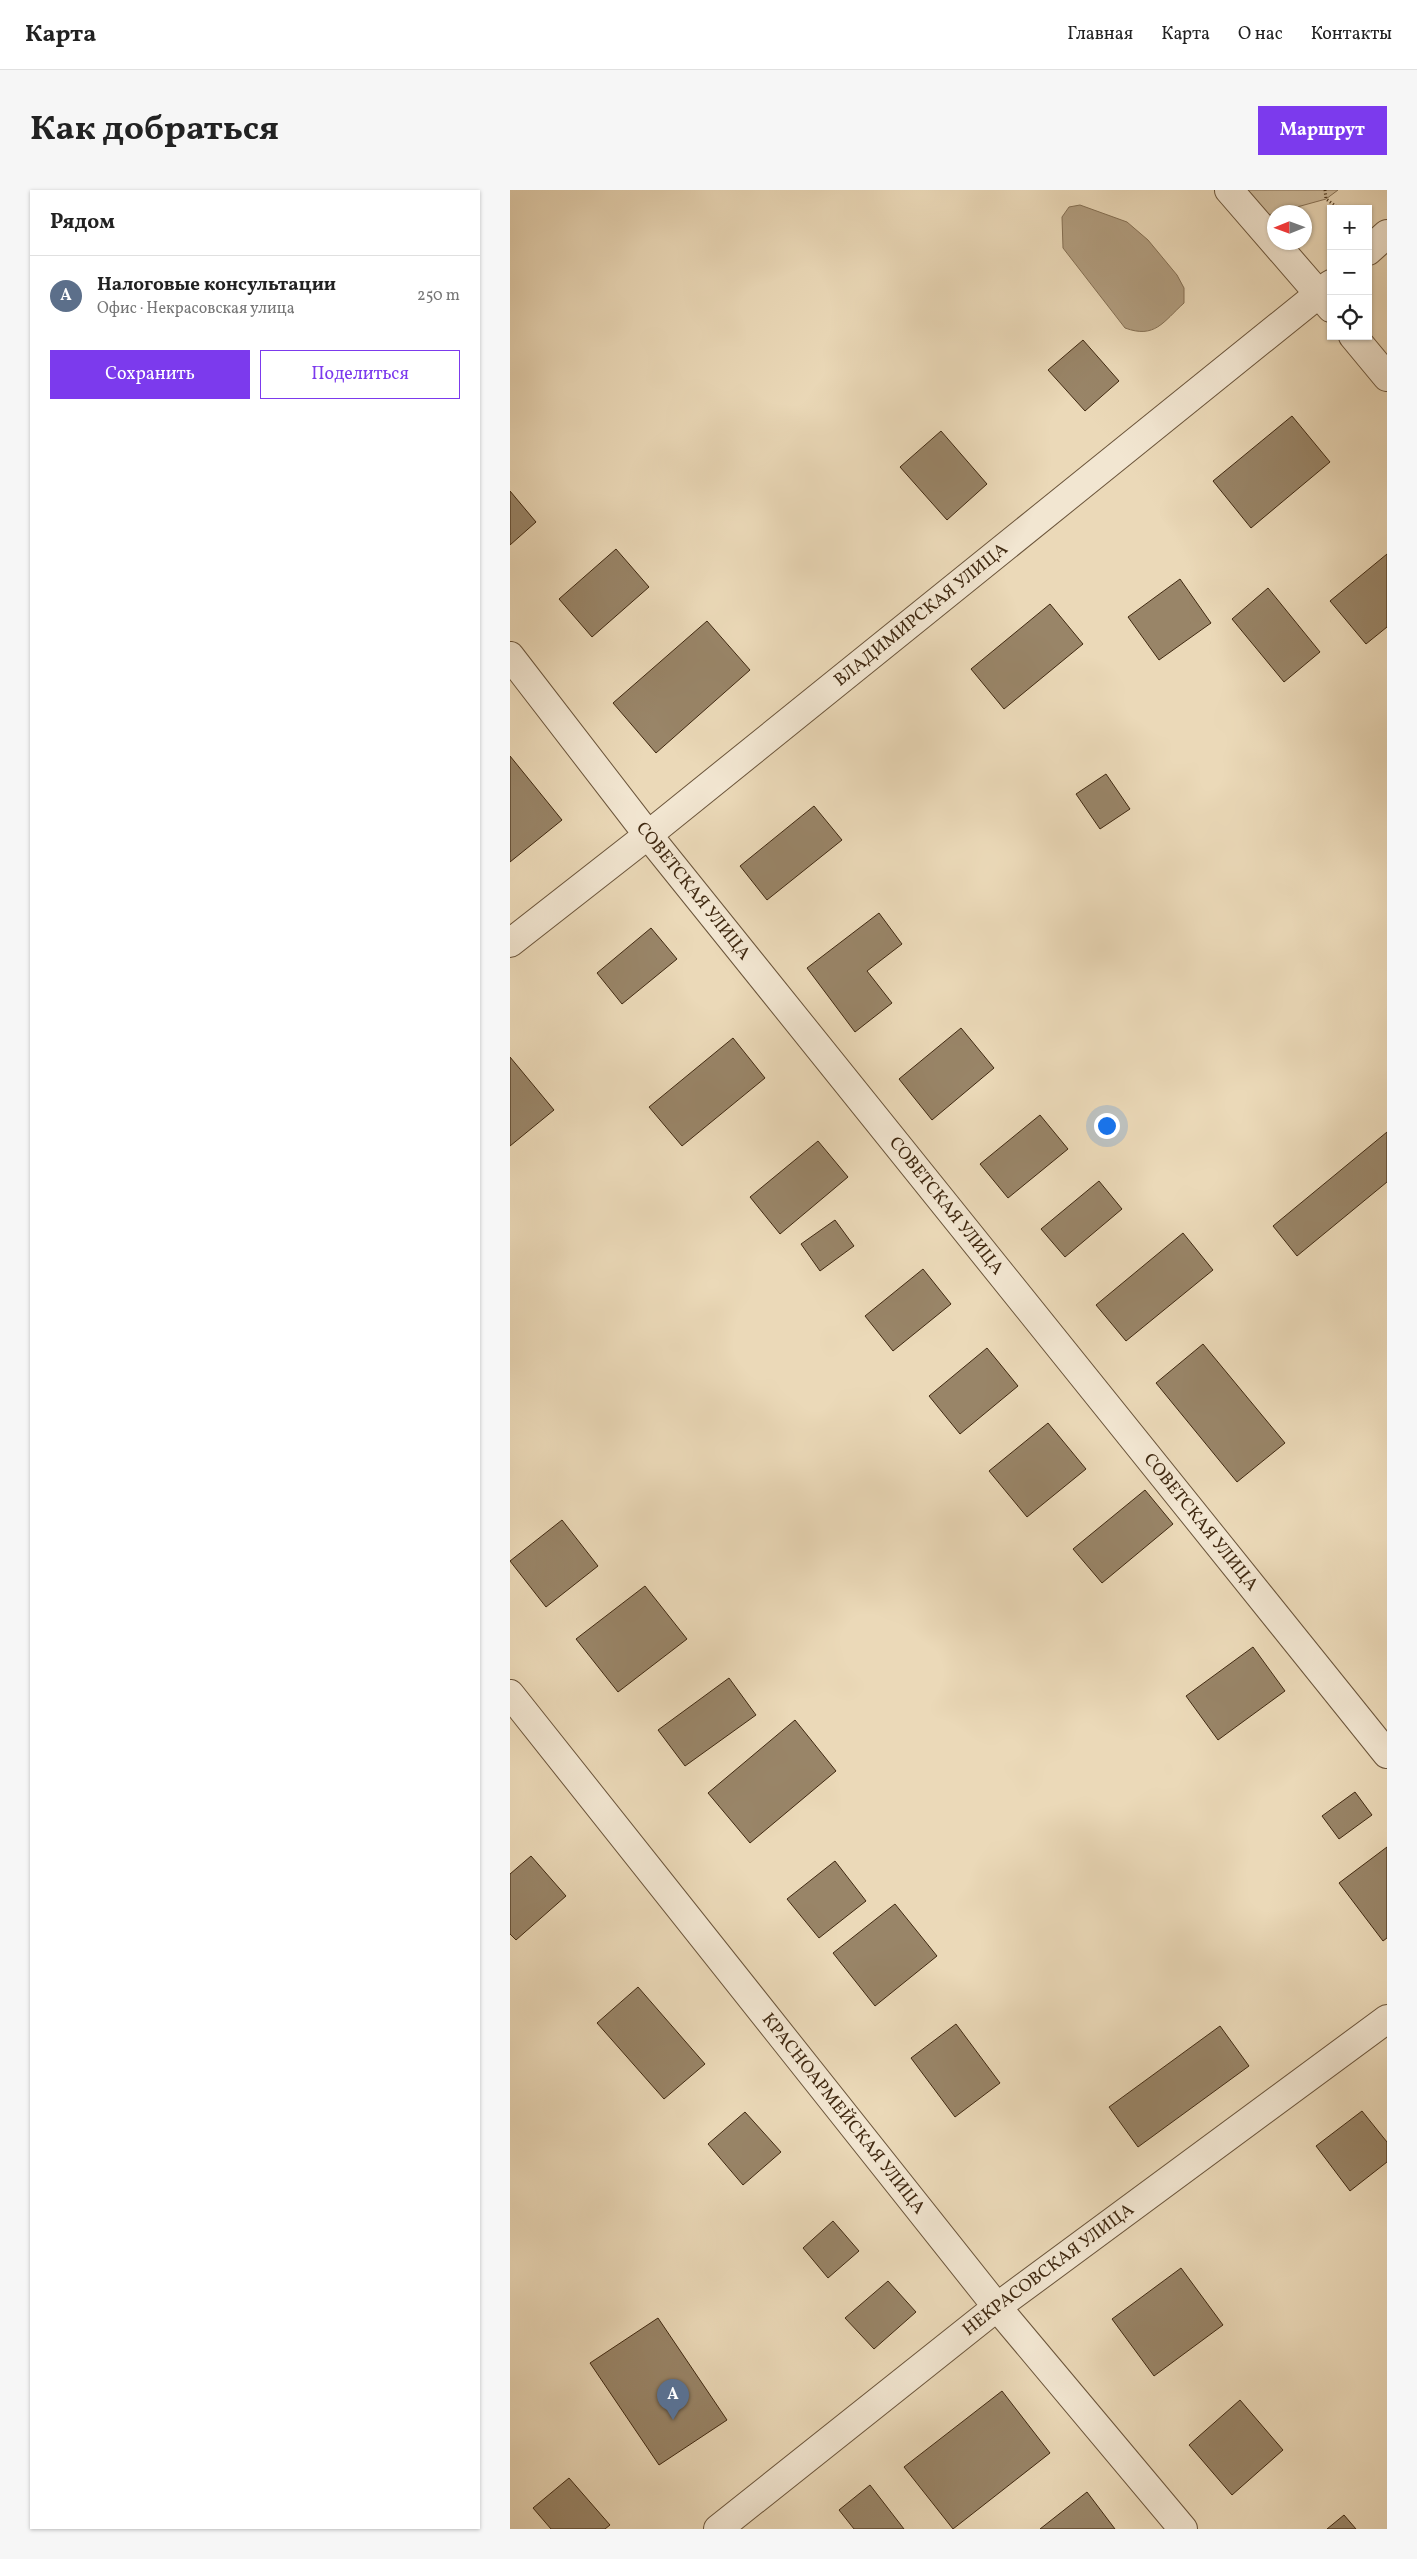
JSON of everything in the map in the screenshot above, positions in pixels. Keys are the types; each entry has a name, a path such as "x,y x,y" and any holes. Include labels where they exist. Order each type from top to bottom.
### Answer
{"street":[{"path":"1229,190 1327,295"},
{"path":"1369,250 1387,234"},
{"name":"ВЛАДИМИРСКАЯ УЛИЦА","path":"510,944 1327,295"},
{"path":"1356,340 1387,377"},
{"name":"СОВЕТСКАЯ УЛИЦА","path":"510,656 648,835 1387,1754"},
{"name":"КРАСНОАРМЕЙСКАЯ УЛИЦА","path":"510,1694 997,2307 1183,2529"},
{"name":"НЕКРАСОВСКАЯ УЛИЦА","path":"718,2529 997,2307 1387,2019"}],"path":[{"path":"1325,190 1326,199 1334,205"}],"shaded area":[{"path":"1247,190 1338,190 1326,199 1304,205 1267,205 1267,214"},
{"path":"1080,205 1127,222 1148,240 1177,275 1184,288 1184,303 1158,327 1144,331 1125,328 1063,248 1062,217 1069,207"}],"building":[{"path":"1083,340 1119,381 1085,411 1048,370"},
{"path":"1292,416 1330,462 1251,528 1213,481"},
{"path":"941,431 987,484 947,520 900,467"},
{"path":"510,491 536,522 510,545"},
{"path":"616,549 649,587 592,637 559,599"},
{"path":"1387,554 1387,627 1366,644 1330,601"},
{"path":"1180,579 1211,623 1159,660 1128,617"},
{"path":"1268,588 1320,652 1284,682 1232,619"},
{"path":"1050,604 1083,644 1004,709 971,669"},
{"path":"707,621 750,670 656,753 613,703"},
{"path":"510,756 562,820 510,862"},
{"path":"1106,774 1130,809 1100,829 1076,794"},
{"path":"814,806 842,840 767,900 740,866"},
{"path":"879,913 902,944 867,971 892,1003 855,1032 807,968"},
{"path":"651,928 677,959 622,1004 597,973"},
{"path":"961,1028 994,1068 932,1120 899,1079"},
{"path":"733,1038 765,1078 682,1146 649,1107"},
{"path":"510,1057 554,1110 510,1146"},
{"path":"1040,1115 1068,1149 1008,1198 980,1164"},
{"path":"1387,1132 1387,1182 1297,1256 1273,1226"},
{"path":"818,1141 848,1177 780,1234 750,1197"},
{"path":"1099,1181 1122,1209 1065,1257 1041,1229"},
{"path":"835,1220 854,1246 820,1271 801,1244"},
{"path":"1183,1233 1213,1270 1126,1341 1096,1305"},
{"path":"923,1269 951,1304 893,1351 865,1316"},
{"path":"1203,1344 1285,1443 1237,1482 1156,1383"},
{"path":"987,1348 1018,1386 960,1434 929,1396"},
{"path":"1048,1423 1086,1469 1027,1517 989,1471"},
{"path":"1145,1490 1173,1524 1102,1583 1073,1549"},
{"path":"562,1520 598,1566 546,1607 510,1561"},
{"path":"645,1586 687,1639 618,1692 576,1639"},
{"path":"1253,1647 1285,1691 1218,1740 1186,1696"},
{"path":"729,1678 756,1715 685,1766 658,1730"},
{"path":"795,1720 836,1771 750,1843 708,1793"},
{"path":"1355,1792 1372,1815 1339,1839 1322,1816"},
{"path":"1387,1847 1387,1938 1383,1941 1339,1883"},
{"path":"531,1856 566,1896 516,1940 510,1934 510,1874"},
{"path":"835,1861 866,1901 819,1938 787,1899"},
{"path":"895,1904 937,1956 875,2006 833,1953"},
{"path":"638,1987 705,2064 664,2099 597,2023"},
{"path":"956,2024 1000,2083 955,2117 911,2058"},
{"path":"1220,2026 1249,2066 1138,2147 1109,2107"},
{"path":"1362,2111 1387,2142 1387,2162 1350,2191 1316,2146"},
{"path":"745,2112 781,2152 743,2185 708,2144"},
{"path":"833,2221 859,2251 828,2278 803,2248"},
{"path":"1181,2268 1223,2325 1154,2376 1112,2319"},
{"path":"888,2281 916,2312 874,2349 845,2318"},
{"path":"658,2318 727,2420 659,2465 590,2363"},
{"path":"1002,2391 1050,2453 953,2529 904,2467"},
{"path":"1240,2400 1283,2450 1232,2495 1189,2445"},
{"path":"569,2478 610,2525 605,2529 551,2529 533,2508"},
{"path":"870,2485 904,2529 854,2529 839,2510"},
{"path":"1087,2492 1115,2529 1040,2529"},
{"path":"1344,2515 1356,2529 1327,2529"}],"place":[{"name":"Налоговые консультации","path":"673,2420"}]}
